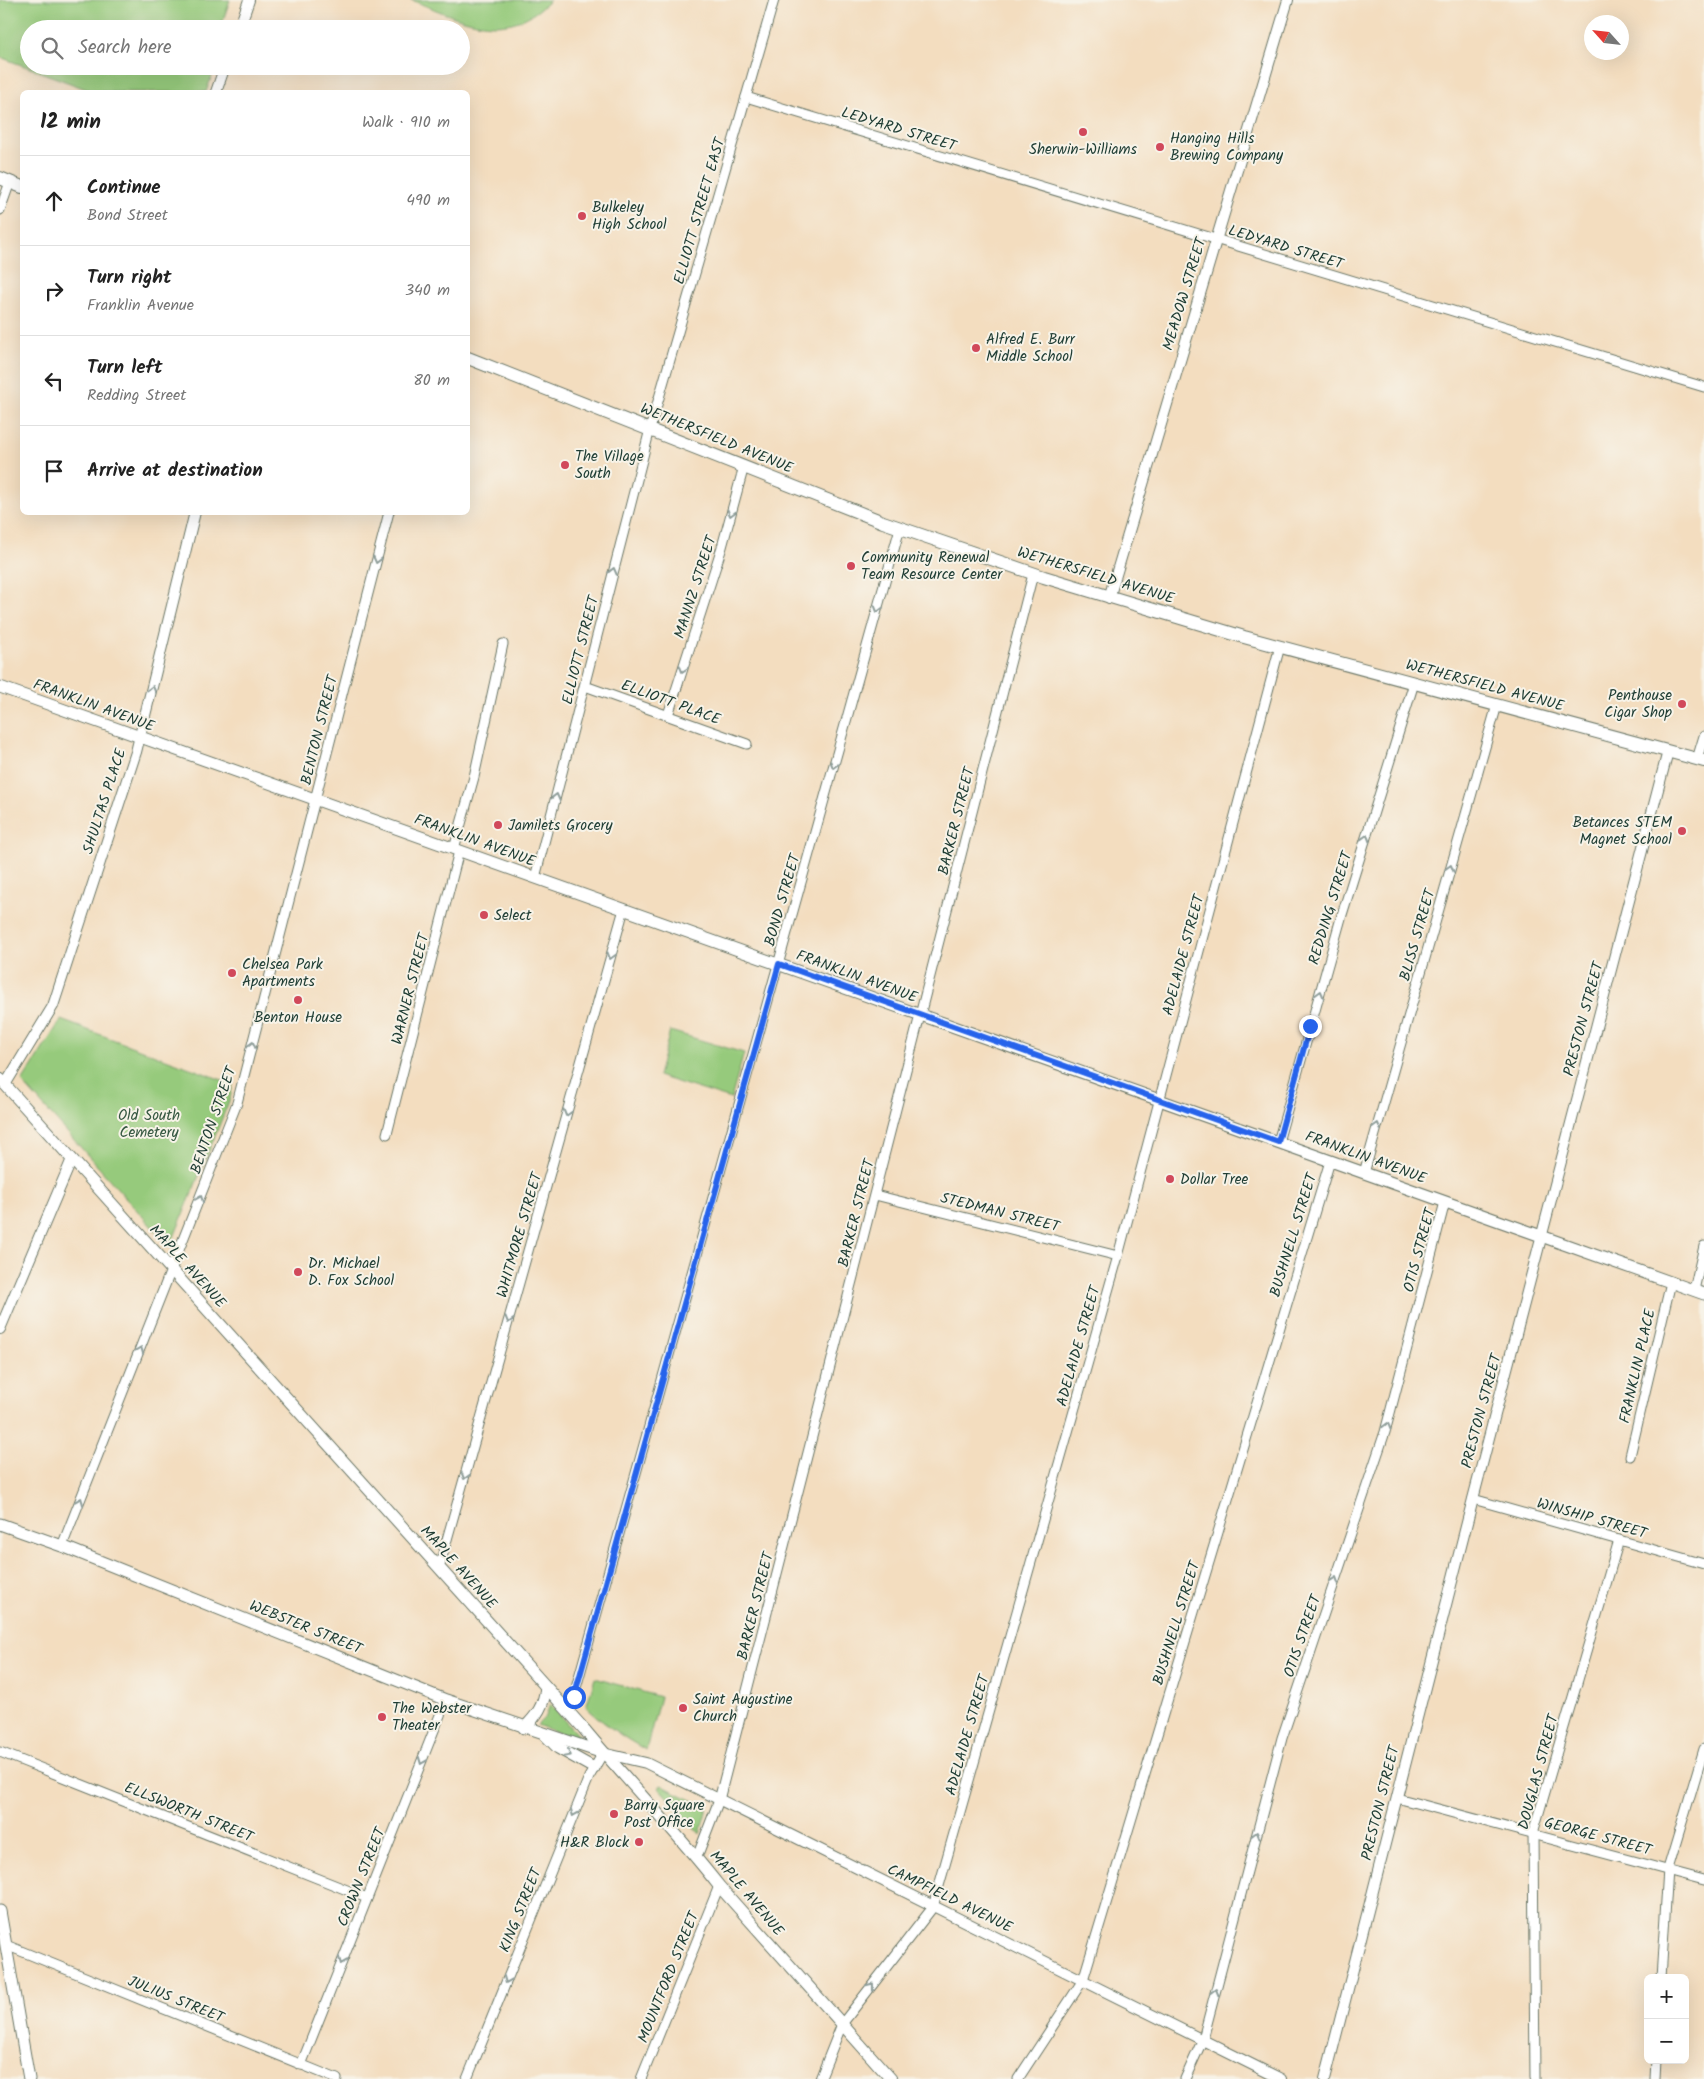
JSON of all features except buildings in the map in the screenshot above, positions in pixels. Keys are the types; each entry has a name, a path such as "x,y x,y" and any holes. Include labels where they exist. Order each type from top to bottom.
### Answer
{"main road":[{"path":"5,180 20,186"},
{"name":"WETHERSFIELD AVENUE","path":"470,359 900,528 1033,574 1109,598 1280,646 1700,760"},
{"name":"FRANKLIN AVENUE","path":"0,687 1699,1292"},
{"name":"MAPLE AVENUE","path":"3,1082 570,1713 603,1753 697,1857 719,1886 891,2079"},
{"name":"WEBSTER STREET","path":"0,1524 62,1546 446,1700 524,1728 603,1753"},
{"path":"524,1728 534,1719 544,1702 546,1687"},
{"path":"546,1735 558,1748 594,1768"},
{"path":"0,1911 29,2079"}],"street":[{"path":"242,20 249,0"},
{"name":"ELLIOTT STREET EAST","path":"650,429 774,0"},
{"name":"MEADOW STREET","path":"1109,598 1288,0"},
{"path":"217,90 222,75"},
{"name":"LEDYARD STREET","path":"746,97 1704,387"},
{"path":"0,210 5,180"},
{"name":"ELLIOTT STREET","path":"535,878 650,429"},
{"name":"MANNZ STREET","path":"668,716 722,547 744,466"},
{"name":"SHULTAS PLACE","path":"3,1082 53,1006 140,737 194,515"},
{"name":"BENTON STREET","path":"62,1546 237,1103 388,515"},
{"name":"BOND STREET","path":"570,1713 900,528"},
{"name":"BARKER STREET","path":"697,1857 719,1800 1033,574"},
{"name":"WARNER STREET","path":"387,1134 457,850 503,644"},
{"name":"ADELAIDE STREET","path":"820,2079 842,2024 933,1906 1118,1256 1280,646"},
{"name":"REDDING STREET","path":"1278,1142 1341,918 1414,683"},
{"name":"ELLIOTT PLACE","path":"585,686 747,744"},
{"name":"BLISS STREET","path":"1364,1173 1497,705"},
{"path":"1700,760 1704,736"},
{"name":"PRESTON STREET","path":"1325,2079 1473,1499 1668,751"},
{"name":"WHITMORE STREET","path":"440,1568 624,909"},
{"path":"0,1329 72,1159"},
{"name":"BUSHNELL STREET","path":"1018,2079 1083,1980 1330,1160"},
{"name":"STEDMAN STREET","path":"875,1195 1118,1256"},
{"name":"OTIS STREET","path":"1185,2079 1203,2039 1282,1738 1385,1432 1445,1202"},
{"path":"1699,1292 1704,1246"},
{"name":"FRANKLIN PLACE","path":"1630,1456 1671,1282"},
{"name":"WINSHIP STREET","path":"1473,1499 1704,1564"},
{"name":"DOUGLAS STREET","path":"1535,2079 1533,1833 1619,1540"},
{"name":"CROWN STREET","path":"301,2065 446,1700"},
{"path":"1661,1974 1668,1869 1704,1749"},
{"name":"ELLSWORTH STREET","path":"0,1752 367,1898"},
{"name":"CAMPFIELD AVENUE","path":"603,1753 646,1763 1281,2079"},
{"name":"KING STREET","path":"467,2079 594,1768 603,1753"},
{"name":"GEORGE STREET","path":"1397,1798 1704,1880"},
{"name":"MOUNTFORD STREET","path":"642,2079 719,1886"},
{"name":"JULIUS STREET","path":"6,1945 337,2079"},
{"path":"1655,2079 1656,2064"}],"green space":[{"path":"0,0 230,0 223,20 20,20 20,64 0,57"},
{"path":"411,0 550,0 533,14 517,22 500,25 482,24 447,14"},
{"path":"48,75 212,75 207,90 89,90"},
{"name":"Old South Cemetery","path":"61,1020 233,1084 230,1099 170,1247 22,1082"},
{"path":"670,1031 744,1053 731,1099 658,1076"},
{"path":"595,1678 660,1697 646,1750 615,1731 586,1707"},
{"path":"550,1704 580,1738 580,1741 537,1725 546,1716"},
{"path":"661,1785 707,1808 700,1834 659,1788"}],"place":[{"name":"Sherwin-Williams","path":"1083,132"},
{"name":"Hanging Hills Brewing Company","path":"1160,147"},
{"name":"Bulkeley High School","path":"582,216"},
{"name":"Alfred E. Burr Middle School","path":"976,348"},
{"name":"The Village South","path":"565,465"},
{"name":"Community Renewal Team Resource Center","path":"851,566"},
{"name":"Penthouse Cigar Shop","path":"1682,704"},
{"name":"Jamilets Grocery","path":"498,825"},
{"name":"Betances STEM Magnet School","path":"1682,831"},
{"name":"Select","path":"484,915"},
{"name":"Chelsea Park Apartments","path":"232,973"},
{"name":"Benton House","path":"298,1000"},
{"name":"Dollar Tree","path":"1170,1179"},
{"name":"Dr. Michael D. Fox School","path":"298,1272"},
{"name":"Saint Augustine Church","path":"683,1708"},
{"name":"The Webster Theater","path":"382,1717"},
{"name":"Barry Square Post Office","path":"614,1814"},
{"name":"H&R Block","path":"639,1842"}],"route":[{"path":"574,1697 779,964 1278,1142 1310,1026"}]}
